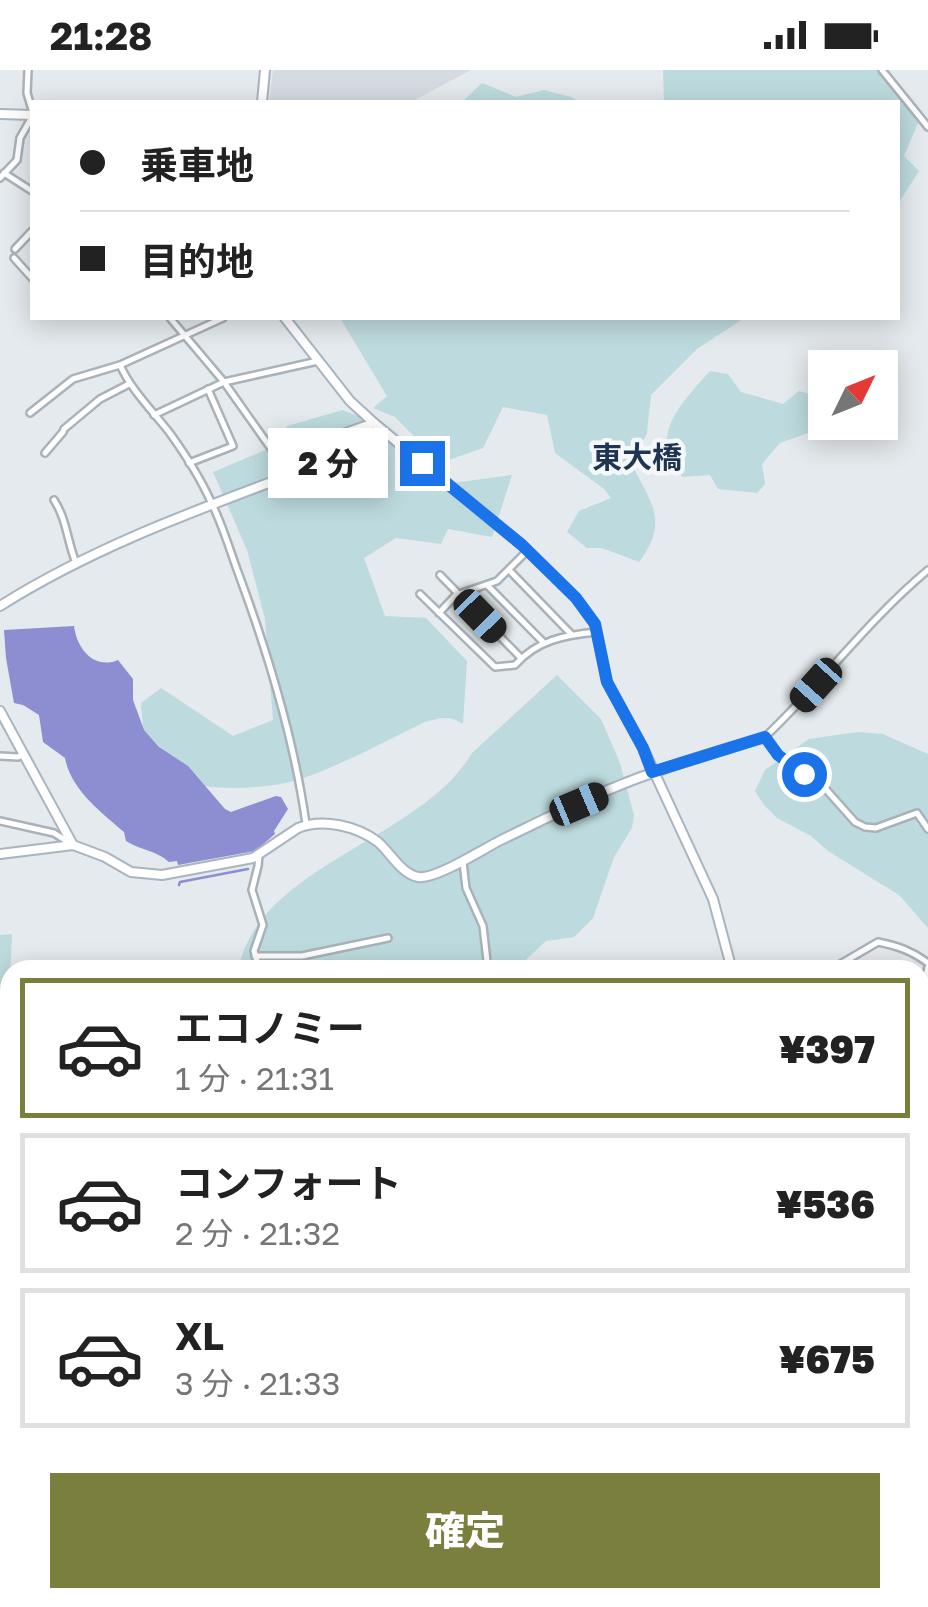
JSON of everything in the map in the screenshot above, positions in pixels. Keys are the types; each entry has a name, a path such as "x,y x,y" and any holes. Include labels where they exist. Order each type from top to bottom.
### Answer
{"street":[{"path":"28,70 30,105"},
{"path":"262,100 265,70"},
{"path":"882,70 928,127"},
{"path":"0,114 30,114"},
{"path":"30,118 20,138 17,160 1,176 30,190"},
{"path":"16,248 30,233"},
{"path":"14,258 30,276"},
{"path":"172,320 224,382 290,475"},
{"path":"30,413 73,379 120,365 218,320"},
{"path":"287,320 350,400 528,550 576,598 595,624 607,682 643,748 712,899 729,960"},
{"path":"154,416 224,382 318,361"},
{"path":"120,365 129,384 190,463 212,504 280,697 306,824"},
{"path":"45,453 64,429 100,399 129,384"},
{"path":"190,463 234,446 208,389"},
{"path":"0,606 76,563 290,475 322,442 374,423"},
{"path":"54,500 64,516 76,563"},
{"path":"439,613 460,594 497,581 528,550"},
{"path":"509,570 570,634"},
{"path":"0,821 54,832 131,872 150,874 246,860 306,824 328,823 348,827 376,841 418,878 442,873 543,820 652,772 765,737 888,604 928,570"},
{"path":"440,574 521,658"},
{"path":"488,585 544,644"},
{"path":"420,594 496,667 515,665 544,644 570,634 597,632"},
{"path":"0,711 73,845"},
{"path":"765,737 778,755 823,786 855,822 876,828 917,812 928,829"},
{"path":"0,756 18,758 24,754"},
{"path":"0,854 73,845"},
{"path":"257,960 254,946 263,925 252,890 259,855"},
{"path":"463,860 466,888 483,926 487,960"},
{"path":"254,956 326,953 388,938"},
{"path":"847,960 878,942 914,952 923,960"}],"shaded area":[{"path":"273,70 471,70 415,100 269,100"},
{"path":"663,70 878,70 918,123 904,156 919,171 900,201 900,100 664,100"},
{"path":"482,83 516,97 544,90 576,100 464,100"},
{"path":"341,320 741,320 697,349 651,395 647,433 632,465 651,502 655,524 639,562 602,548 587,548 567,532 579,511 611,498 555,453 547,415 503,407 483,448 440,463 395,417 373,408 387,396"},
{"path":"710,371 728,374 741,392 783,404 799,391 808,394 808,433 780,443 762,464 765,484 757,493 718,489 710,475 682,477 672,462 668,434 688,396"},
{"path":"343,410 385,427 445,484 512,475 492,537 448,529 441,544 396,538 364,558 385,616 426,618 467,661 463,724 444,718 425,722 341,763 285,783 239,788 197,785 143,730 141,703 161,688 233,736 273,720 265,619 247,550 213,472 273,447 287,426"},
{"path":"557,675 601,719 620,763 634,815 632,828 614,857 593,918 574,937 546,941 526,960 242,960 252,934 276,904 308,878 416,809 448,783 472,753"},
{"path":"858,732 883,734 928,754 928,928 899,895 777,818 755,791 765,770 809,739"},
{"path":"12,934 11,960 0,960 0,935"}],"water":[{"path":"74,626 83,650 94,660 118,660 133,679 133,700 144,730 159,747 188,766 225,809 231,812 281,797 288,809 275,834 255,851 178,865 177,861 169,862 126,841 124,832 80,790 65,758 43,742 39,715 14,703 4,630"}],"waterway":[{"path":"179,885 248,869"}],"district":[{"name":"東大橋","path":"637,457"}],"route":[{"path":"422,463 522,545 576,598 595,624 607,682 652,772 765,737 778,755 804,774"}]}
